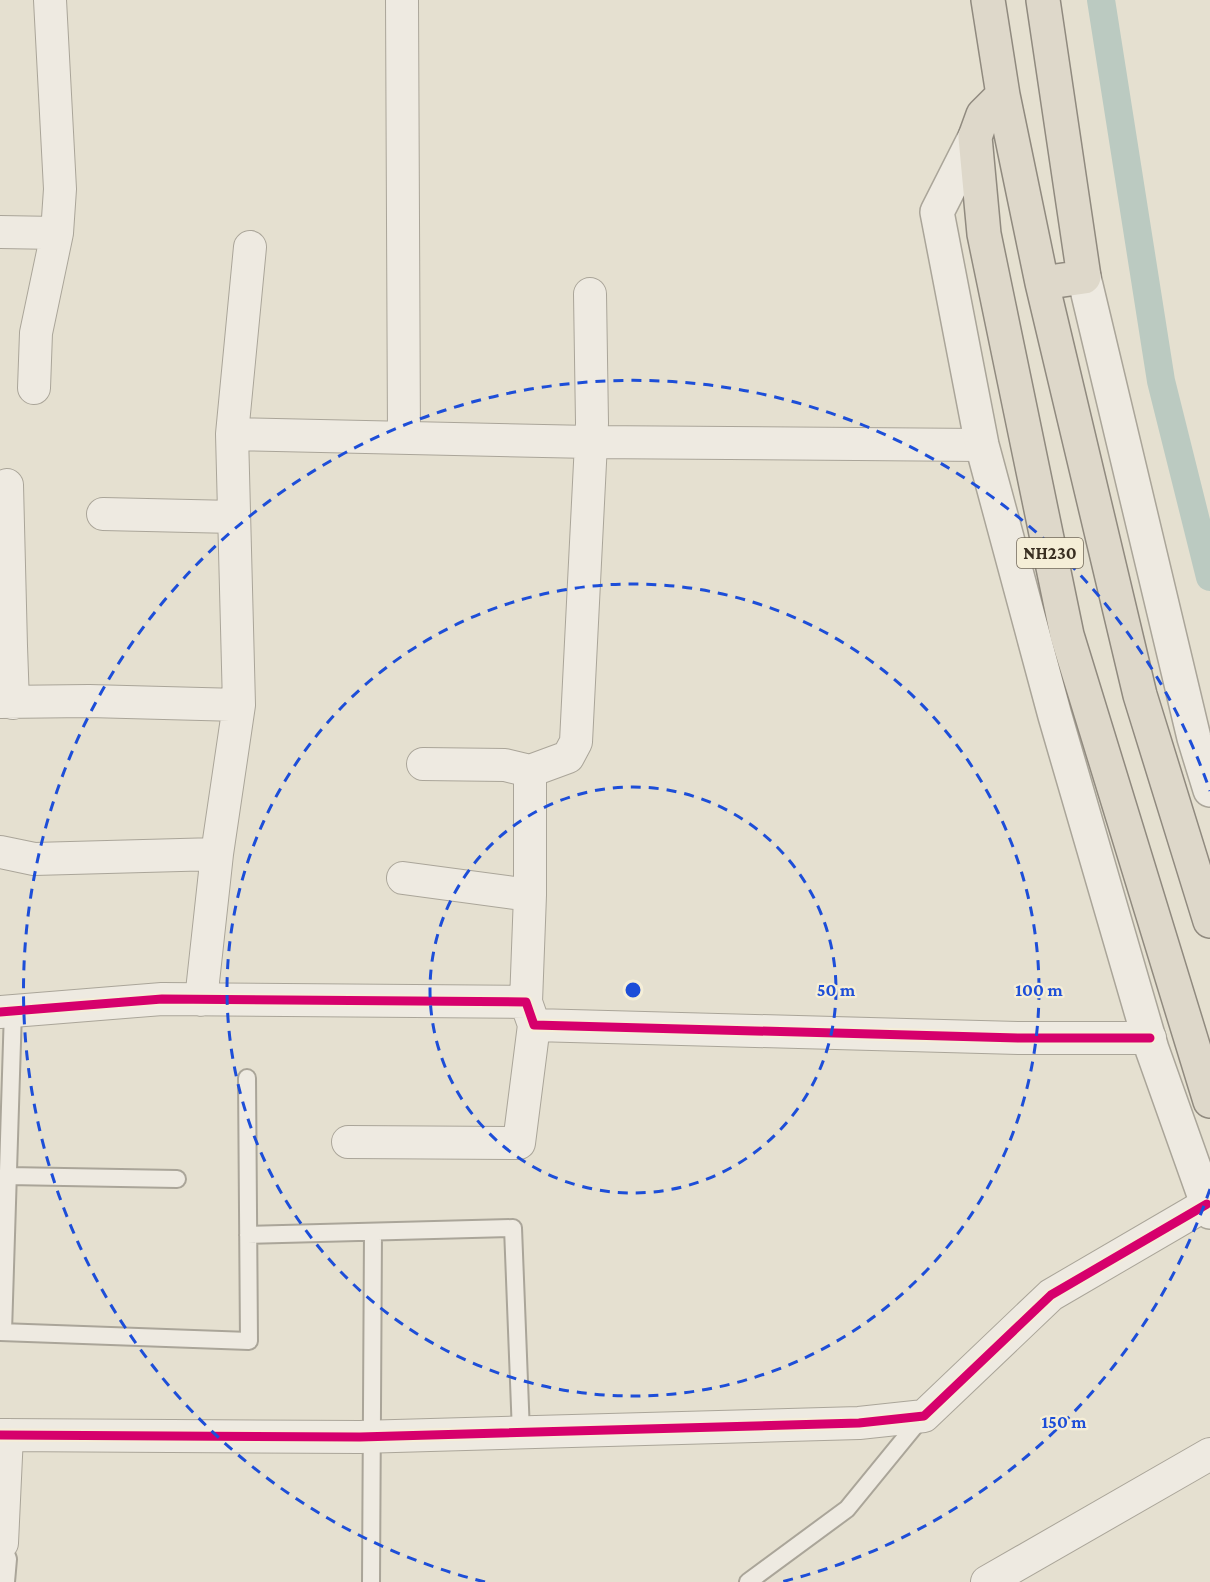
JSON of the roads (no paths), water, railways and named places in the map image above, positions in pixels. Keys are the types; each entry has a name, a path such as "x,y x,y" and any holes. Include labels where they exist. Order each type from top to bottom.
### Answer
{"highway":[{"path":"988,0 1004,95 1042,283 1084,278 1043,0"},
{"path":"975,137 983,115 1004,95"},
{"name":"NH230","path":"975,137 984,234 1067,635 1210,1101"},
{"name":"NH230","path":"1042,283 1140,695 1210,921"}],"street":[{"path":"34,388 36,333 57,233 60,189 50,0"},
{"path":"402,0 404,438"},
{"path":"1,1543 4,1435 371,1437 859,1423 924,1416 1051,1295 1209,1208 1150,1038 1056,716 982,445 937,212 975,137"},
{"path":"0,232 57,233"},
{"path":"201,1000 239,705 232,434 250,247"},
{"path":"1084,278 1194,738 1210,790"},
{"path":"423,764 505,765 530,771 568,757 576,742 592,423 590,294"},
{"path":"232,434 590,442 982,445"},
{"path":"7,485 6,702 89,701 239,705"},
{"path":"103,514 234,517"},
{"path":"348,1142 519,1143 530,1013 530,771"},
{"path":"0,852 34,859 218,854"},
{"path":"403,878 530,895"},
{"path":"7,1011 162,999 530,1013 1019,1038 1150,1038"},
{"path":"1000,1578 1210,1454"}],"lane":[{"path":"7,1011 5,1149 8,1176 2,1332 249,1341 247,1078"},
{"path":"8,1176 177,1179"},
{"path":"248,1235 513,1228 521,1433"},
{"path":"371,1582 373,1232"},
{"path":"748,1582 847,1509 924,1416"},
{"path":"1,1543 8,1559 6,1582"}],"waterway":[{"path":"1101,0 1161,381 1210,577"}]}
